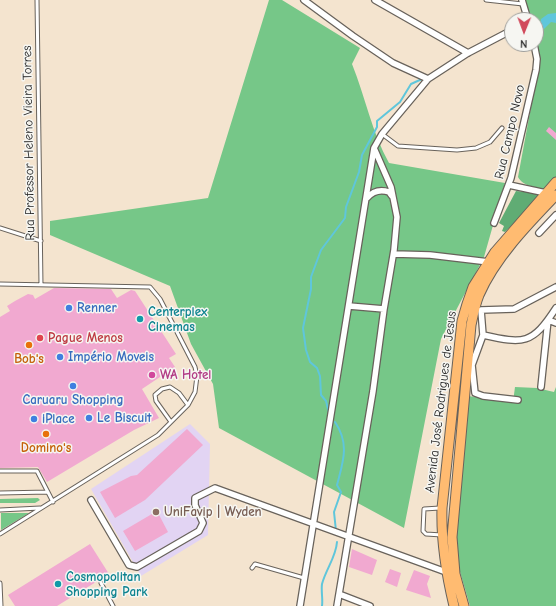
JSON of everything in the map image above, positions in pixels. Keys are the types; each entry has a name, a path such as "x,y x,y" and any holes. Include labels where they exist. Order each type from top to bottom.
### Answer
{"main road":[{"name":"Avenida José Rodrigues de Jesus","path":"454,606 446,572 442,535 442,508 462,321 473,287 489,262 513,230 556,182"},
{"name":"Avenida José Rodrigues de Jesus","path":"464,606 455,574 452,537 469,365 471,325 478,296 488,278 504,255 556,195"}],"street":[{"path":"304,0 353,36 393,62 428,78"},
{"path":"375,0 468,53"},
{"path":"523,2 526,12"},
{"path":"300,606 374,148 382,134 428,78 468,53 504,34"},
{"name":"Rua Campo Novo","path":"494,223 509,185 536,70 537,59 536,52"},
{"path":"337,606 373,391 384,308 394,254 397,217 395,200 374,148"},
{"path":"509,185 546,193"},
{"path":"367,198 371,193 382,190 389,192 395,200"},
{"path":"538,233 556,215"},
{"path":"394,254 430,255 489,262"},
{"path":"518,400 478,395 473,384 469,365 483,335 481,310 514,309 556,287"},
{"path":"349,306 384,308"},
{"path":"483,335 518,342 537,332 556,308"},
{"path":"548,320 556,323"},
{"path":"542,387 548,320"},
{"path":"91,500 129,565 133,567 200,531 203,523 195,505 195,498 212,488 446,572"},
{"path":"339,594 370,606"}],"lane":[{"name":"Rua Professor Heleno Vieira Torres","path":"37,0 41,285"},
{"path":"486,0 523,2"},
{"path":"382,134 398,146 457,150 476,148 490,142 502,128"},
{"path":"0,228 41,241"},
{"path":"0,284 150,287 160,299 195,367 197,376 195,392 188,405 158,435 0,534"},
{"path":"171,422 156,401 155,395 157,392 170,387 179,393 188,405"},
{"path":"0,471 37,471 53,502"},
{"path":"0,493 48,492"},
{"path":"0,510 41,508"},
{"path":"442,508 426,508 422,511 424,533 442,535"},
{"path":"252,568 256,564 304,578"},
{"path":"101,582 113,606"},
{"path":"0,583 1,606"}],"shaded area":[{"name":"UniFavip | Wyden","path":"190,424 210,444 208,535 141,576 91,489"}],"green space":[{"path":"269,0 282,0 360,48 352,64 373,127 389,163 505,183 484,257 441,339 404,528 219,428 213,384 191,344 170,286 50,235 50,221 208,198"},
{"path":"525,0 556,0 556,182 549,190 527,185 518,177 538,69 537,52 544,52 544,12 528,12"},
{"path":"516,191 535,193 540,197 505,232 502,231 504,226 499,223"},
{"path":"515,387 537,388 554,392 556,387 556,606 470,606 458,565 455,535 468,396 513,402"},
{"path":"38,498 40,500 35,503 0,503 0,499"},
{"path":"1,513 29,513 1,530"}],"water":[{"path":"556,13 556,23 551,22 544,29 544,17 548,14"}],"building":[{"path":"549,127 556,133 556,140 546,131"},
{"name":"Caruaru Shopping","path":"54,288 111,289 117,298 131,290 135,291 176,354 169,358 175,367 142,389 159,418 134,430 47,482 38,467 0,468 0,317 10,311 7,306 28,294 33,295 35,299"},
{"path":"187,429 203,445 145,500 115,518 100,492 131,476 137,475"},
{"path":"157,511 168,532 135,551 123,531"},
{"name":"Cosmopolitan Shopping Park","path":"90,544 109,574 57,606 15,606 8,595"},
{"path":"352,549 377,560 372,575 349,567"},
{"path":"390,569 401,573 397,587 385,582"},
{"path":"414,570 430,576 427,584 431,598 406,590"}],"waterway":[{"path":"329,413 326,401 321,395 320,376 317,368 310,362 306,350 303,328 311,289 311,277 321,250 345,218 346,207 359,172 362,155 377,127 377,121 400,102 411,84 422,79"},
{"path":"335,422 340,430 344,446 343,461 337,485 341,492 334,512 336,531"},
{"path":"322,606 322,584 335,553 337,542"}],"place":[{"name":"Renner","path":"69,308"},
{"name":"Centerplex Cinemas","path":"140,319"},
{"name":"Pague Menos","path":"40,338"},
{"name":"Bob's","path":"29,345"},
{"name":"Império Moveis","path":"60,357"},
{"name":"WA Hotel","path":"152,375"},
{"name":"Caruaru Shopping","path":"73,386"},
{"name":"Le Biscuit","path":"89,418"},
{"name":"iPlace","path":"34,419"},
{"name":"Domino's","path":"46,434"},
{"name":"UniFavip | Wyden","path":"156,512"},
{"name":"Cosmopolitan Shopping Park","path":"58,584"}]}
